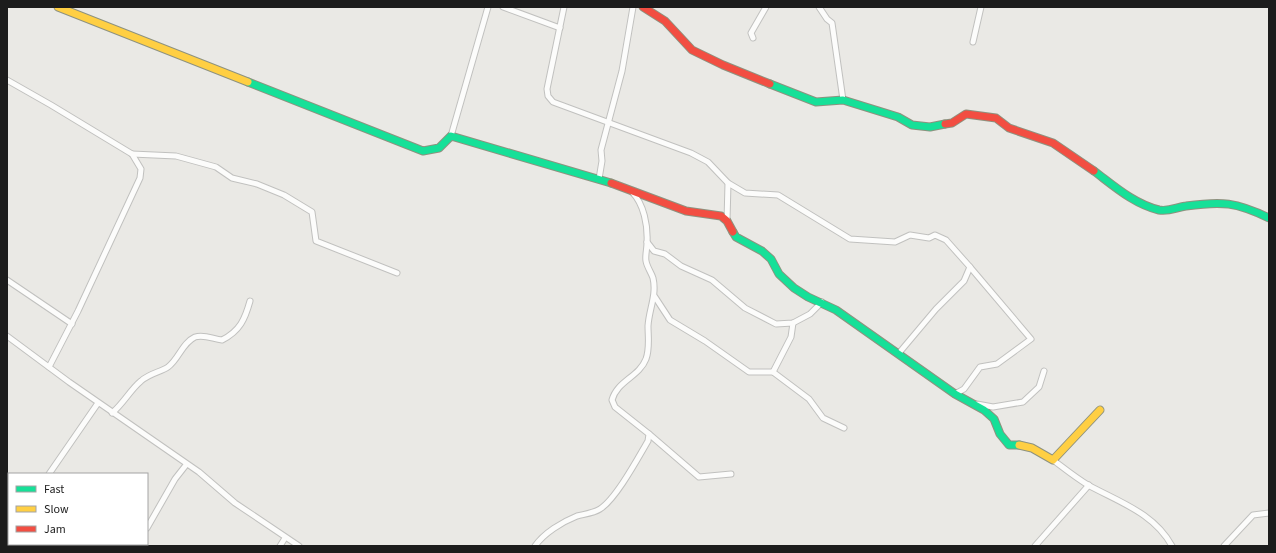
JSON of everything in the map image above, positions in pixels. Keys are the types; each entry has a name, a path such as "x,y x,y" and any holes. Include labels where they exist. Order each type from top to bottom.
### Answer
{"street":[{"path":"58,7 405,145 429,152 441,147 450,136 488,7"},
{"path":"503,7 560,28"},
{"path":"564,7 547,89 548,96 553,102 691,153 708,162 728,183 745,193 778,194 850,238 895,242 910,236 929,238 935,235 946,240 1031,339 997,364 980,367 964,389 956,394"},
{"path":"599,179 602,161 601,150 622,71 633,7"},
{"path":"643,7 665,21 692,50 723,65 816,102 843,100 898,117 912,126 930,127 952,123 966,114 996,118 1009,128 1052,143 1067,150 1126,195 1150,207 1168,211 1184,206 1220,202 1248,207 1269,218"},
{"path":"753,38 751,33 766,7"},
{"path":"819,7 827,19 832,23 843,100"},
{"path":"973,42 980,7"},
{"path":"7,80 52,105 132,154 141,169 140,178 72,324 49,367"},
{"path":"450,136 599,179 686,211 722,216 727,221 736,237 762,251 771,260 779,274 794,288 808,297 822,302 899,353 956,394 974,404 994,419 1004,440 1009,445 1022,444 1039,450 1089,485 1137,509 1152,521 1172,546"},
{"path":"132,154 176,156 216,167 232,178 257,184 284,195 312,212 316,241 397,273"},
{"path":"727,221 728,183"},
{"path":"631,190 639,200 645,221 648,242 646,261 653,278 654,296 648,325 649,348 646,360 639,371 619,386 612,400 615,407 699,477 731,474"},
{"path":"648,242 654,251 665,254 681,266 712,280 745,308 776,324 793,323 810,314 822,302"},
{"path":"899,353 936,310 964,281 970,267"},
{"path":"7,280 72,324"},
{"path":"654,296 670,320 705,341 749,372 773,372 809,399 823,418 844,428"},
{"path":"112,413 123,404 140,381 153,372 168,368 183,347 194,338 203,336 222,340 230,336 245,320 250,301"},
{"path":"773,372 791,337 793,323"},
{"path":"7,336 112,413 186,465 199,472 235,503 261,519 285,538 299,546"},
{"path":"974,404 993,407 1023,402 1039,387 1044,371"},
{"path":"51,473 98,403"},
{"path":"1053,460 1069,441 1100,410"},
{"path":"535,546 542,536 576,517 599,510 605,506 641,453 648,441 649,434"},
{"path":"148,526 175,479 186,465"},
{"path":"1035,546 1089,485"},
{"path":"1224,546 1253,515 1269,513"},
{"path":"280,546 285,538"}],"traffic: fast":[{"path":"248,82 423,151 439,148 451,136 611,183"},
{"path":"770,84 816,102 843,100 898,117 912,125 930,127 945,124"},
{"path":"1094,171 1133,199 1159,210 1199,204 1219,203 1238,206 1269,218"},
{"path":"733,232 736,237 762,251 771,259 779,274 794,288 808,297 836,310 955,394 984,410 994,419 1000,434 1009,445 1019,445"}],"traffic: slow":[{"path":"58,7 248,82"},
{"path":"1019,445 1032,448 1053,460 1100,410"}],"traffic: jam":[{"path":"643,7 665,21 692,50 723,65 770,84"},
{"path":"945,124 952,123 966,114 996,118 1009,128 1053,143 1094,171"},
{"path":"611,183 686,211 721,216 727,221 733,232"}]}
